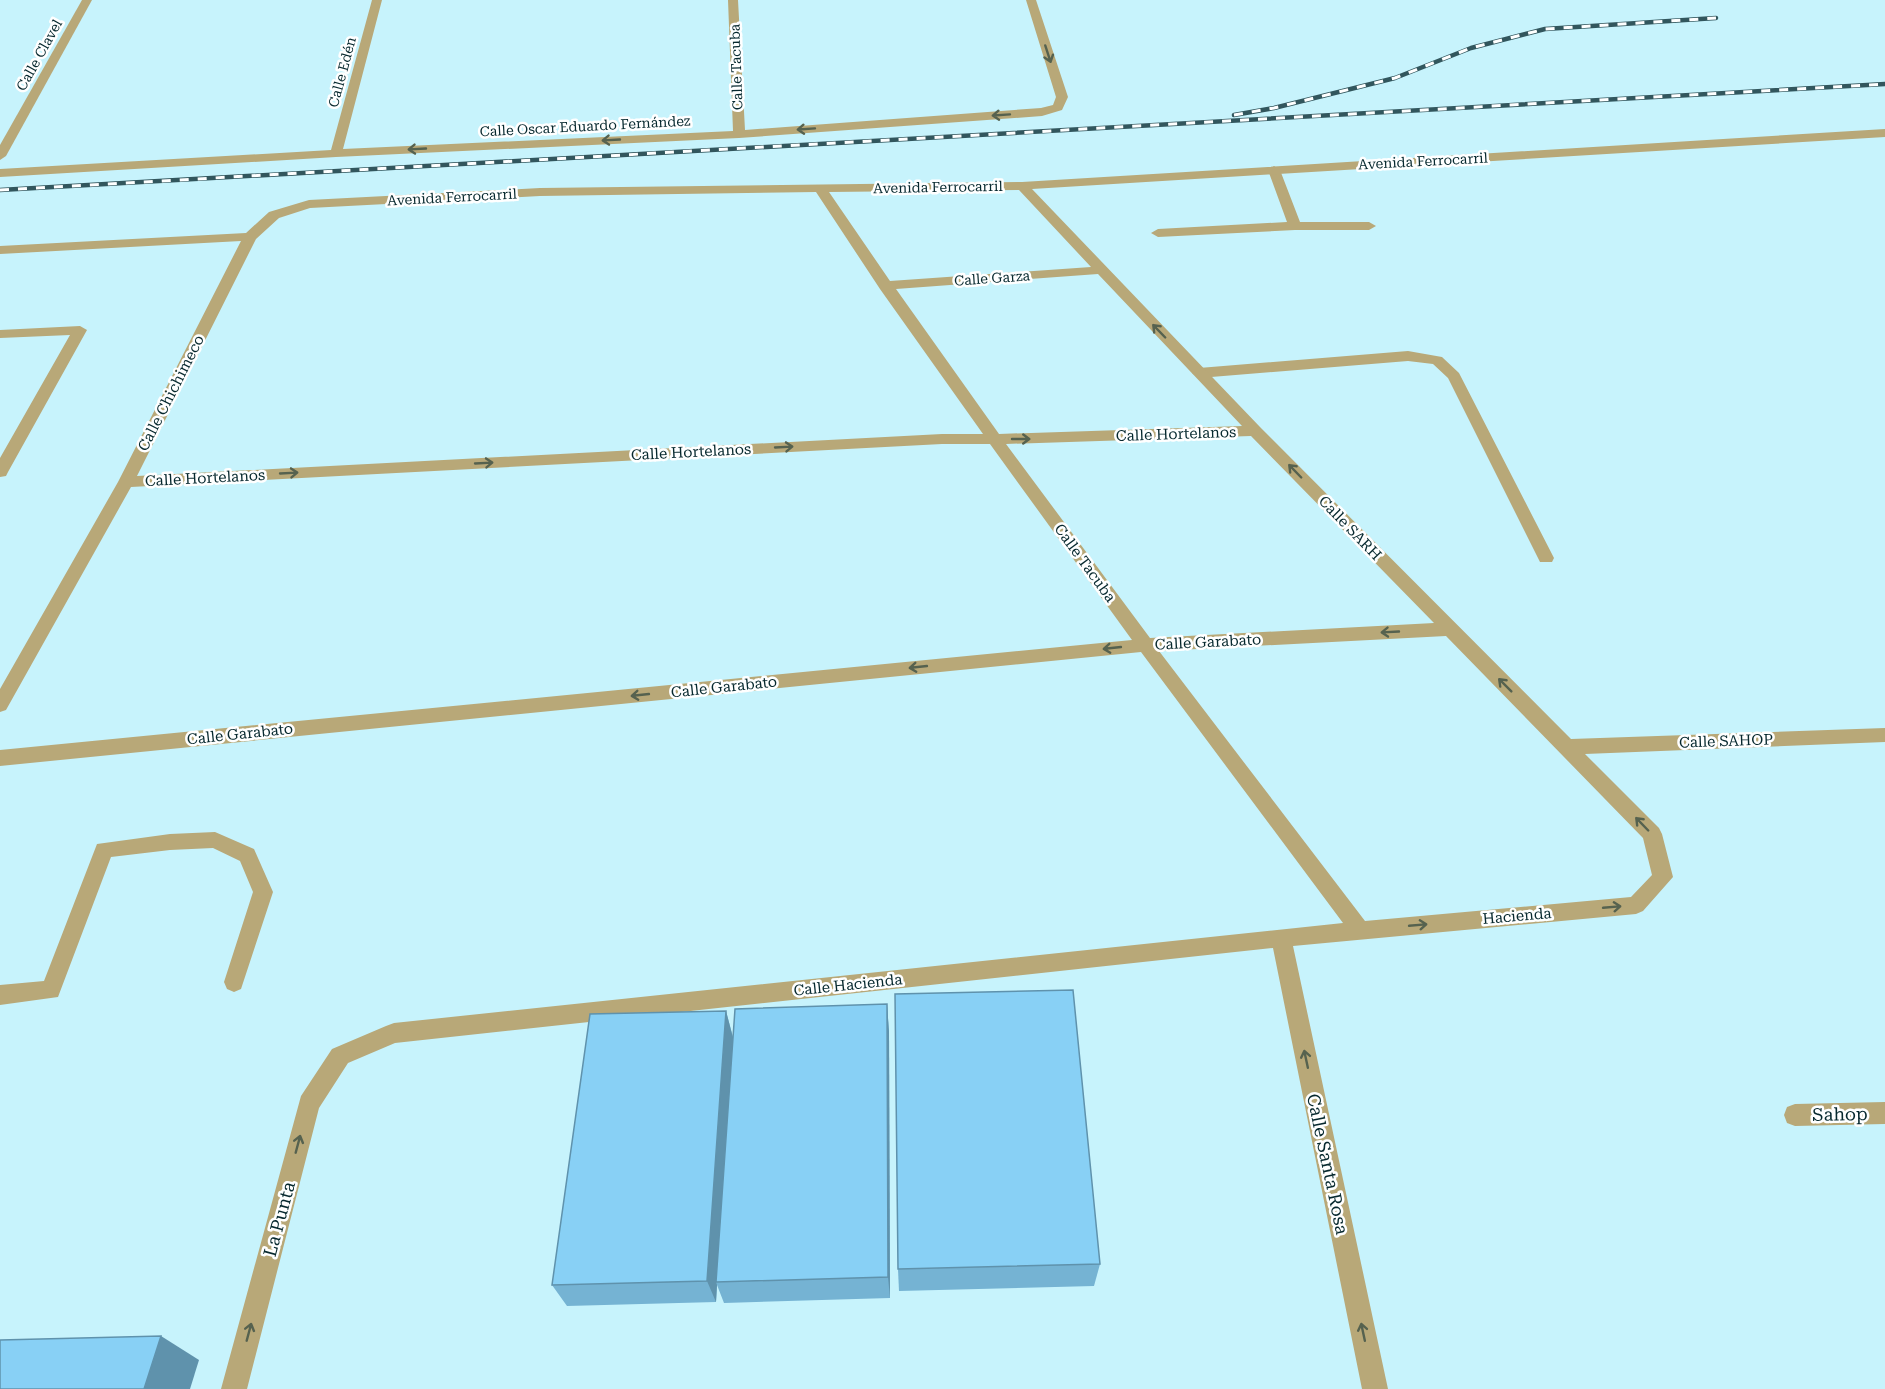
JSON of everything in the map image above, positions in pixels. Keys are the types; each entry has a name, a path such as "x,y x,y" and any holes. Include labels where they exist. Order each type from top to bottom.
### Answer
{"street":[{"name":"Calle Clavel","path":"0,156 87,0"},
{"name":"Calle Edén","path":"336,153 377,0"},
{"name":"Calle Tacuba","path":"733,0 739,134"},
{"name":"Calle Oscar Eduardo Fernández","path":"0,173 336,153 739,134 1042,112 1058,107 1062,97 1031,0"},
{"name":"Avenida Ferrocarril","path":"250,237 274,215 309,204 540,192 1022,186 1885,133"},
{"path":"1274,170 1295,226"},
{"name":"Calle SARH","path":"1022,186 1255,431 1652,834 1663,877"},
{"name":"Calle Tacuba","path":"820,189 885,286 1145,645 1360,930"},
{"path":"1158,233 1295,226 1369,226"},
{"path":"0,250 250,237"},
{"name":"Calle Chichimeco","path":"0,705 126,482 250,237"},
{"name":"Calle Garza","path":"885,286 1100,270"},
{"path":"0,334 80,330 0,472"},
{"path":"1199,373 1408,356 1437,360 1454,376 1546,558"},
{"name":"Calle Hortelanos","path":"126,482 942,439 1255,431"},
{"name":"Calle Garabato","path":"0,758 1145,645 1449,629"},
{"name":"Calle SAHOP","path":"1567,747 1885,735"},
{"path":"0,995 51,990 104,850 170,842 215,840 247,855 263,892 234,982"},
{"name":"Hacienda","path":"1360,930 1636,905 1663,877"},
{"name":"Calle Hacienda","path":"340,1056 394,1033 1360,930"},
{"name":"Calle Santa Rosa","path":"1281,938 1375,1389"},
{"name":"La Punta","path":"234,1389 309,1104 340,1056"},
{"name":"Sahop","path":"1795,1115 1885,1113"}],"building":[{"path":"1073,990 1100,1264 898,1269 895,994"},
{"path":"887,1004 888,1277 716,1282 735,1009"},
{"path":"726,1011 707,1281 552,1285 590,1014"},
{"path":"161,1336 144,1389 0,1389 0,1340"}],"railway":[{"path":"1234,115 1274,108 1395,78 1471,48 1545,29 1716,18"},
{"path":"0,190 1885,84"}]}
